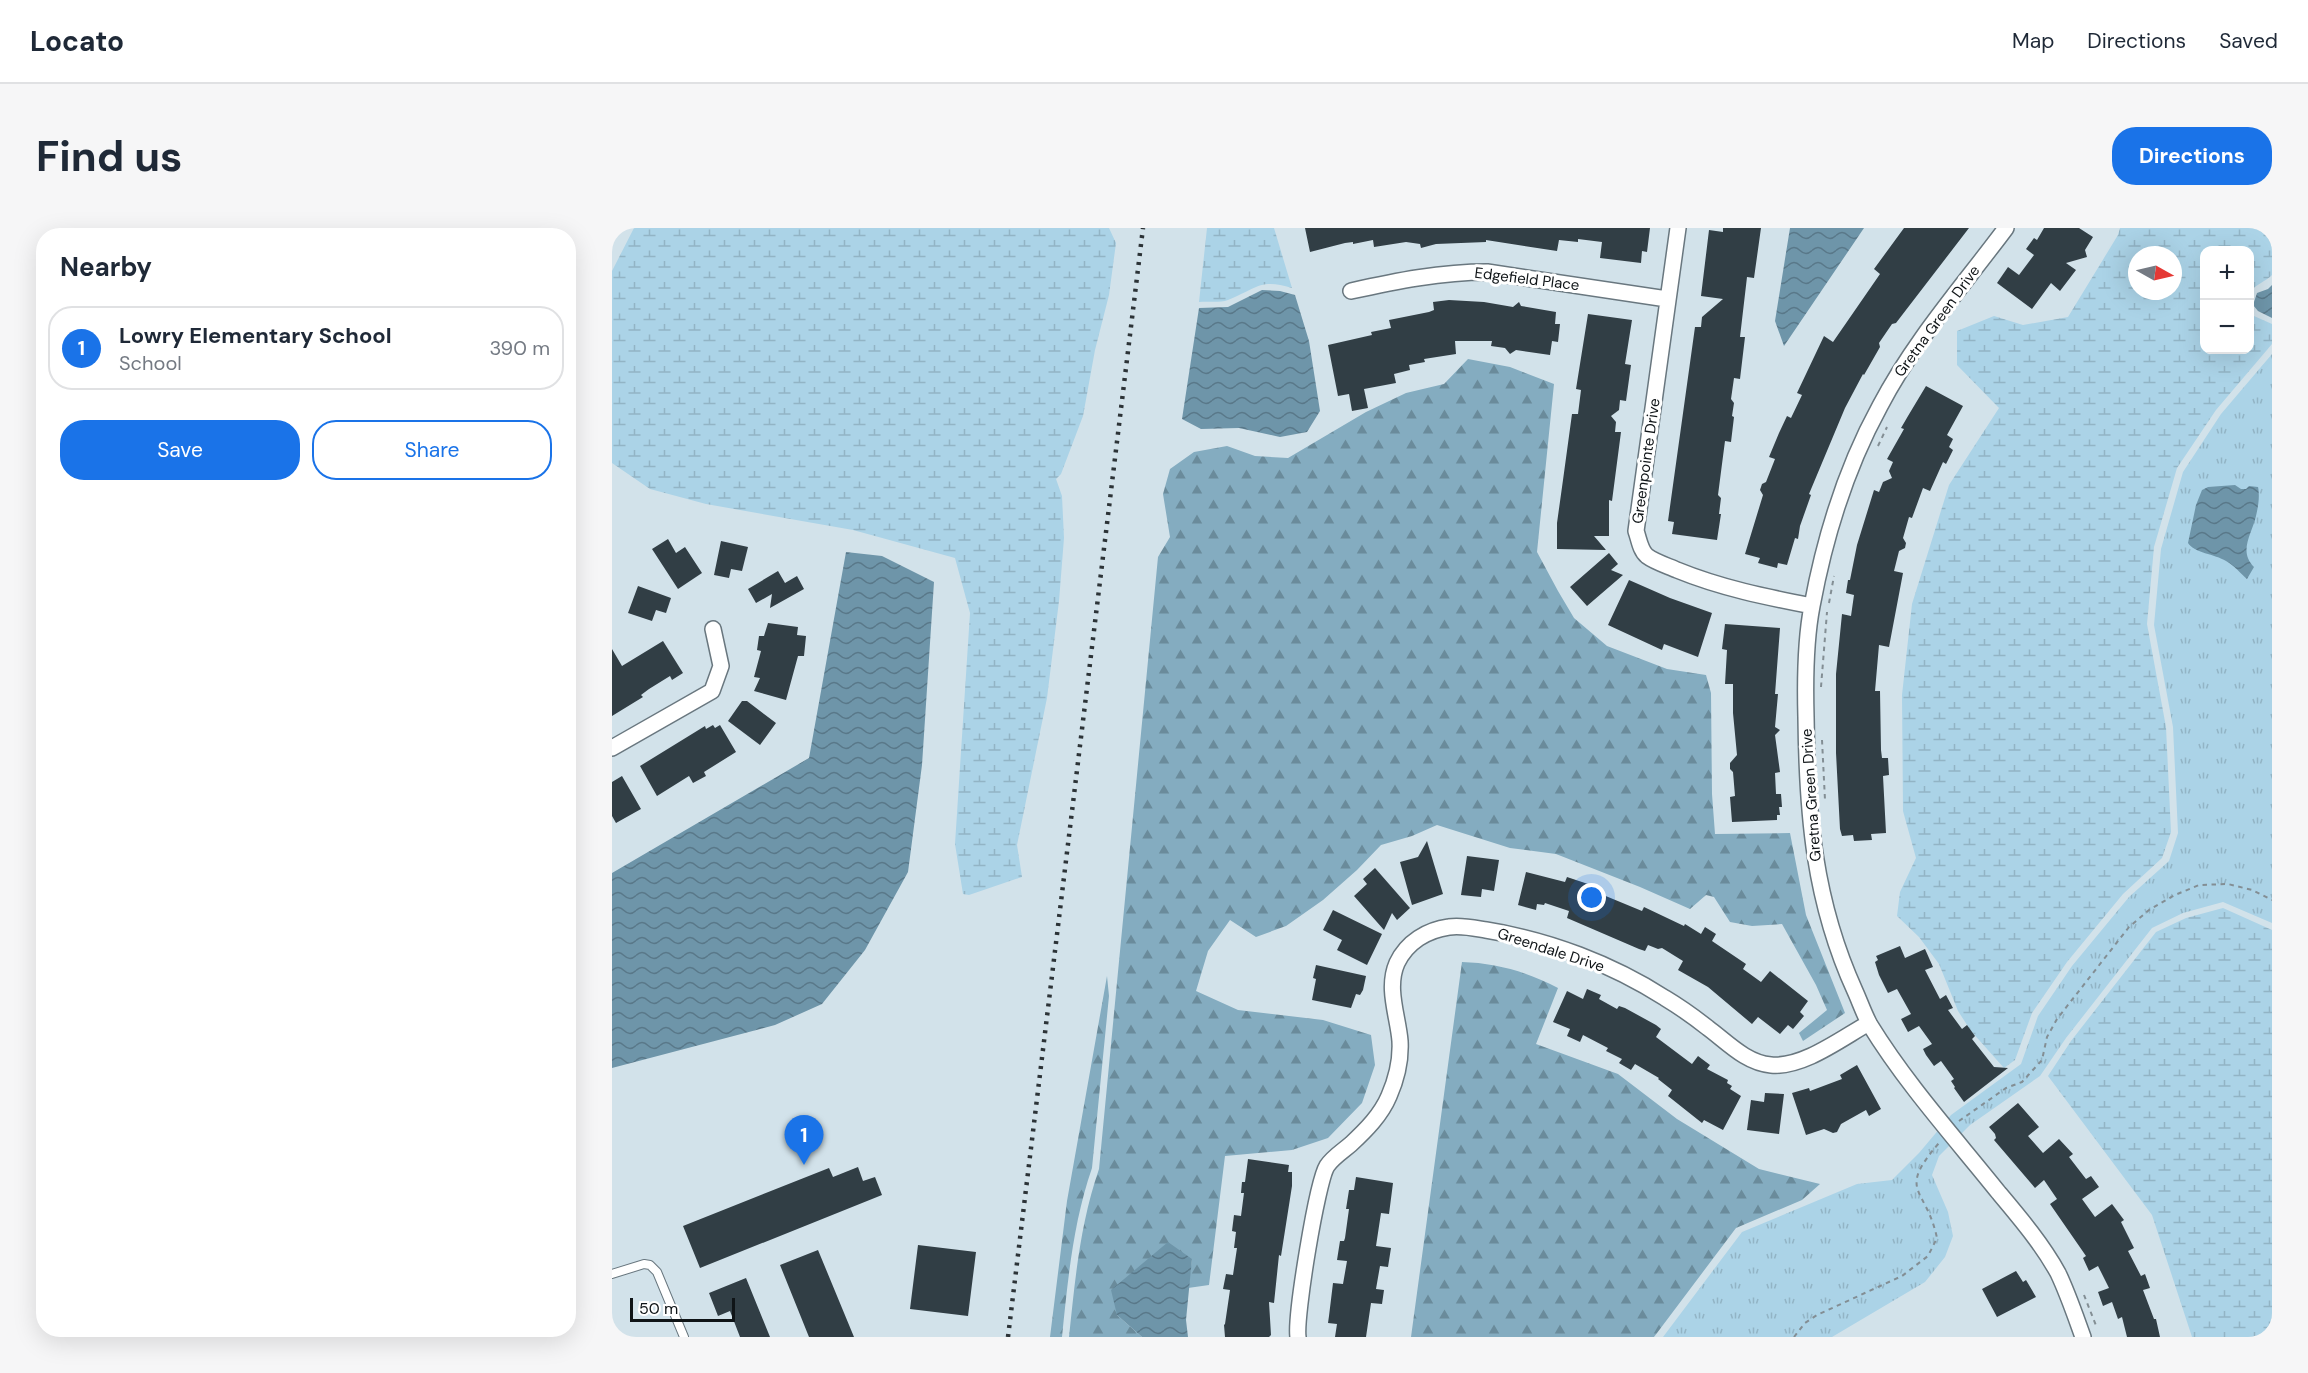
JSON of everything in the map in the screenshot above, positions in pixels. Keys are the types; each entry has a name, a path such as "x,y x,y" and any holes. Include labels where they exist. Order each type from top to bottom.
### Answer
{"street":[{"name":"Greenpointe Drive","path":"1678,228 1636,531 1642,549 1647,556 1695,577 1737,591 1812,606"},
{"name":"Gretna Green Drive","path":"2006,228 1910,353 1879,408 1852,464 1825,544 1812,606 1807,653 1806,755 1814,863 1827,917 1846,973 1869,1023 1912,1087 1954,1126 2056,1270 2083,1337"},
{"name":"Edgefield Place","path":"1351,291 1403,279 1458,272 1487,272 1667,299"},
{"path":"612,748 712,691 721,666 713,629"},
{"name":"Greendale Drive","path":"1298,1337 1321,1180 1327,1166 1365,1131 1389,1097 1399,1059 1400,1041 1394,1010 1392,981 1397,963 1419,936 1432,930 1452,926 1471,927 1507,933 1573,953 1604,965 1665,998 1757,1063 1772,1065 1798,1061 1869,1023"}],"lane":[{"path":"612,1274 644,1264 650,1265 657,1272 684,1337"}],"path":[{"path":"1877,447 1891,418"},
{"path":"1821,696 1822,655 1827,610 1836,571"},
{"path":"1822,740 1826,805"},
{"path":"1794,1337 1805,1323 1817,1315 1902,1275 1928,1256 1936,1238 1929,1211 1917,1192 1915,1181 1920,1168 1954,1126 2006,1088 2022,1082 2042,1060 2047,1037 2057,1019 2129,927 2149,910 2199,885 2228,884 2252,890 2272,900"},
{"path":"1953,1113 1954,1126"},
{"path":"2084,1294 2092,1310 2099,1337"}],"green space":[{"path":"634,228 1109,228 1116,243 1109,295 1095,350 1083,416 1061,474 1056,479 1062,496 1064,538 1059,601 1047,698 1017,845 1022,877 969,895 963,894 955,844 970,613 955,558 853,530 706,504 650,489 612,463 612,271"},
{"path":"1207,228 1274,228 1292,288 1272,284 1258,286 1225,301 1199,302"},
{"path":"2120,228 2272,228 2272,275 2254,288 2254,246 2200,246 2200,354 2254,354 2254,316 2272,324 2272,344 2216,410 2177,468 2154,547 2147,624 2166,727 2171,832 2162,858 2123,894 2067,962 2032,1013 2015,1060 2004,1068 1971,1031 1958,1011 1939,964 1919,937 1897,916 1900,892 1916,858 1903,811 1902,695 1912,604 1949,485 1999,408 1957,365 1957,331 1994,316 2023,325 2068,317 2118,235"},
{"path":"2272,354 2272,923 2223,902 2183,913 2152,928 2066,1038 2040,1076 1970,1125 1939,1156 1932,1175 1948,1212 1953,1236 1945,1257 1925,1282 1832,1337 1663,1337 1742,1232 1857,1184 1892,1180 1919,1153 1951,1115 2021,1064 2038,1016 2072,966 2129,897 2169,861 2178,833 2173,727 2154,625 2161,549 2183,472 2221,414"},
{"path":"1468,359 1510,367 1554,384 1537,552 1574,618 1607,646 1667,669 1706,675 1711,693 1712,794 1715,834 1790,833 1806,915 1845,1013 1803,1041 1799,1033 1827,1010 1816,985 1782,924 1752,926 1730,922 1714,897 1706,895 1690,909 1556,854 1510,848 1437,825 1412,836 1381,845 1323,900 1286,926 1256,937 1230,920 1208,951 1196,991 1238,1010 1323,1020 1371,1035 1375,1065 1362,1103 1328,1138 1292,1150 1225,1156 1209,1285 1188,1288 1192,1259 1117,1315 1142,1337 1069,1337 1083,1231 1099,1169 1158,557 1170,537 1163,494 1170,469 1194,452 1227,446 1255,456 1288,458 1366,412 1406,393 1444,384"},
{"path":"2223,908 2272,930 2272,1337 2192,1337 2152,1215 2048,1076 2071,1041 2156,932 2186,918"},
{"path":"1462,962 1512,969 1558,988 1536,1044 1618,1074 1677,1119 1759,1169 1820,1184 1802,1200 1736,1228 1654,1337 1411,1337"},
{"path":"1107,976 1109,996 1092,1168 1076,1230 1062,1337 1050,1337 1067,1201"}],"water":[{"path":"1790,228 1864,228 1784,346 1775,321"},
{"path":"2272,285 2272,318 2258,311 2254,306 2257,293"},
{"path":"1262,290 1295,295 1309,341 1320,411 1307,432 1280,437 1239,428 1201,429 1182,419 1199,308 1228,307"},
{"path":"2235,485 2241,489 2249,486 2258,487 2259,491 2257,513 2247,549 2249,561 2254,567 2247,579 2226,561 2195,549 2188,543 2196,505 2202,490 2208,487"},
{"path":"846,552 882,556 934,582 922,765 908,872 865,950 822,1004 775,1025 612,1068 612,873 809,758"},
{"path":"1168,1242 1192,1259 1186,1320 1188,1337 1142,1337 1117,1315 1111,1290"}],"building":[{"path":"1305,228 1650,228 1647,252 1642,251 1641,263 1600,258 1602,242 1578,239 1578,242 1559,240 1557,251 1486,240 1486,242 1436,244 1421,248 1420,244 1406,242 1374,247 1373,240 1353,244 1353,242 1345,243 1310,252"},
{"path":"1723,228 1761,228 1754,278 1747,277 1740,337 1745,337 1740,379 1734,378 1731,399 1734,403 1732,416 1734,417 1731,442 1725,441 1718,495 1721,498 1719,514 1721,514 1717,540 1672,534 1674,522 1668,521 1695,327 1701,327 1702,317 1723,299 1701,296 1709,230 1723,232"},
{"path":"1904,228 1969,228 1879,343 1880,347 1845,408 1809,494 1811,495 1798,539 1795,538 1787,565 1778,563 1777,568 1758,563 1760,558 1745,554 1763,495 1760,490 1762,484 1766,482 1775,459 1769,457 1779,433 1787,416 1791,418 1802,395 1797,393 1824,336 1833,342 1880,274 1874,269"},
{"path":"2044,228 2079,228 2093,237 2085,250 2087,257 2066,263 2076,270 2060,291 2051,283 2032,309 1997,283 2008,267 2019,275 2034,255 2026,249 2034,238 2037,240"},
{"path":"1449,300 1484,302 1513,307 1519,302 1521,306 1556,312 1555,324 1560,324 1558,342 1552,341 1550,355 1516,350 1510,354 1505,348 1491,346 1492,341 1455,341 1456,354 1424,359 1425,362 1409,365 1410,370 1394,374 1396,383 1364,389 1368,408 1352,411 1349,394 1338,396 1328,345 1372,335 1371,332 1391,328 1389,320 1429,312 1434,310 1433,302"},
{"path":"1588,314 1632,320 1625,364 1631,365 1626,401 1620,400 1619,410 1611,416 1616,422 1615,432 1621,432 1612,501 1609,500 1609,536 1594,536 1606,550 1557,549 1557,523 1572,414 1578,414 1581,390 1576,389"},
{"path":"1926,386 1963,406 1947,435 1953,439 1949,447 1953,450 1946,464 1943,462 1930,491 1923,488 1912,518 1909,517 1903,538 1906,543 1905,548 1899,551 1894,571 1903,573 1889,647 1879,645 1875,691 1880,691 1882,758 1888,758 1889,775 1883,776 1886,833 1871,834 1872,840 1854,841 1853,835 1842,836 1840,829 1836,753 1836,674 1842,614 1851,616 1854,595 1846,593 1848,580 1850,580 1857,545 1874,490 1879,492 1883,482 1892,478 1889,471 1893,462 1887,459 1904,429 1901,428"},
{"path":"668,539 676,553 685,547 702,573 678,589 652,549"},
{"path":"721,541 748,547 742,571 731,569 729,578 714,575"},
{"path":"1609,553 1618,564 1611,570 1623,575 1587,606 1570,587"},
{"path":"778,571 785,583 797,576 804,589 770,608 772,594 756,603 748,589"},
{"path":"1629,580 1712,613 1698,657 1664,644 1662,650 1608,625"},
{"path":"638,586 671,598 666,613 656,610 652,621 628,613"},
{"path":"768,623 798,627 797,635 806,636 804,656 798,656 786,700 754,691 760,678 754,677 761,651 757,650 759,636 764,636"},
{"path":"1725,624 1780,628 1775,727 1780,730 1775,735 1780,772 1775,773 1776,794 1781,794 1782,807 1779,807 1780,815 1777,815 1777,820 1732,822 1730,797 1735,796 1730,763 1737,755 1733,684 1725,684 1727,650 1722,649"},
{"path":"663,641 683,673 672,680 670,676 641,695 643,697 612,716 612,649 622,666"},
{"path":"742,701 747,701 776,723 760,745 728,721"},
{"path":"713,725 715,728 720,725 736,752 704,772 706,776 693,783 689,776 657,796 640,766 705,726 706,729"},
{"path":"622,776 641,809 616,823 612,816 612,782"},
{"path":"1427,841 1443,894 1412,905 1400,862 1418,857"},
{"path":"1467,856 1499,860 1494,891 1482,889 1481,897 1461,895"},
{"path":"1375,868 1410,908 1397,920 1392,913 1384,930 1354,896 1367,884 1363,879"},
{"path":"1526,872 1565,882 1567,877 1597,887 1596,892 1642,911 1644,907 1684,926 1685,924 1701,934 1705,927 1716,934 1712,941 1746,964 1743,969 1761,982 1770,971 1808,1001 1800,1012 1804,1016 1793,1029 1788,1025 1780,1034 1758,1017 1752,1024 1708,987 1678,970 1683,961 1662,948 1658,949 1648,945 1645,951 1639,949 1567,918 1569,911 1545,903 1544,905 1537,904 1536,910 1518,905"},
{"path":"1333,910 1382,934 1367,965 1337,950 1342,940 1323,930"},
{"path":"1900,946 1905,958 1925,949 1933,967 1925,970 1940,999 1946,995 1953,1008 1948,1010 1962,1029 1967,1025 1975,1036 1972,1039 1994,1067 2008,1068 1964,1102 1954,1088 1951,1081 1954,1079 1941,1061 1934,1066 1926,1055 1923,1049 1932,1044 1919,1026 1908,1032 1901,1019 1911,1014 1897,989 1888,993 1879,975 1875,962 1878,960 1876,956"},
{"path":"1316,965 1366,976 1363,990 1360,995 1356,994 1351,1008 1312,1000"},
{"path":"1587,989 1601,995 1599,999 1617,1009 1619,1006 1625,1008 1656,1025 1661,1029 1656,1037 1692,1064 1698,1056 1710,1065 1707,1069 1728,1080 1727,1083 1732,1086 1730,1089 1741,1096 1723,1130 1704,1120 1702,1123 1668,1096 1672,1090 1659,1078 1635,1064 1631,1070 1619,1063 1622,1059 1606,1051 1608,1048 1583,1035 1580,1042 1567,1036 1570,1029 1553,1022 1567,991 1583,999"},
{"path":"1857,1065 1881,1109 1869,1116 1866,1110 1841,1124 1837,1132 1833,1133 1824,1129 1806,1135 1792,1093 1809,1088 1810,1091 1842,1079 1840,1075"},
{"path":"1765,1093 1784,1094 1779,1134 1747,1130 1751,1100 1764,1102"},
{"path":"2018,1103 2039,1127 2028,1136 2043,1153 2059,1139 2073,1154 2069,1157 2086,1179 2091,1176 2099,1187 2082,1199 2095,1217 2112,1204 2124,1220 2121,1222 2134,1248 2128,1251 2141,1276 2145,1274 2150,1288 2143,1290 2154,1319 2156,1319 2160,1337 2127,1337 2122,1317 2118,1319 2112,1302 2103,1306 2098,1292 2109,1288 2098,1266 2089,1271 2083,1258 2086,1256 2050,1204 2057,1199 2044,1180 2035,1188 1994,1140 1995,1134 1989,1127"},
{"path":"1248,1159 1289,1165 1288,1172 1292,1172 1292,1186 1281,1256 1279,1255 1274,1303 1269,1302 1271,1335 1269,1337 1225,1337 1224,1325 1230,1290 1223,1289 1226,1274 1233,1275 1237,1248 1234,1248 1236,1232 1232,1231 1234,1215 1241,1216 1244,1193 1241,1193 1242,1182 1245,1182"},
{"path":"858,1167 863,1181 875,1177 882,1195 700,1268 683,1226 829,1168 833,1177"},
{"path":"1356,1177 1393,1183 1389,1214 1381,1213 1376,1246 1391,1248 1388,1267 1380,1266 1376,1289 1384,1290 1382,1304 1371,1303 1366,1337 1335,1337 1337,1324 1328,1323 1333,1283 1343,1284 1347,1261 1337,1260 1340,1241 1344,1241 1345,1238 1349,1190 1354,1190"},
{"path":"918,1245 976,1252 968,1316 910,1309"},
{"path":"818,1250 854,1337 809,1337 780,1265"},
{"path":"2016,1271 2023,1282 2026,1280 2036,1297 1997,1317 1982,1289"},
{"path":"746,1278 770,1337 740,1337 730,1311 718,1316 709,1293"}],"railway":[{"path":"1008,1337 1143,228"}],"place":[{"name":"Lowry Elementary School","path":"804,1165"}]}
